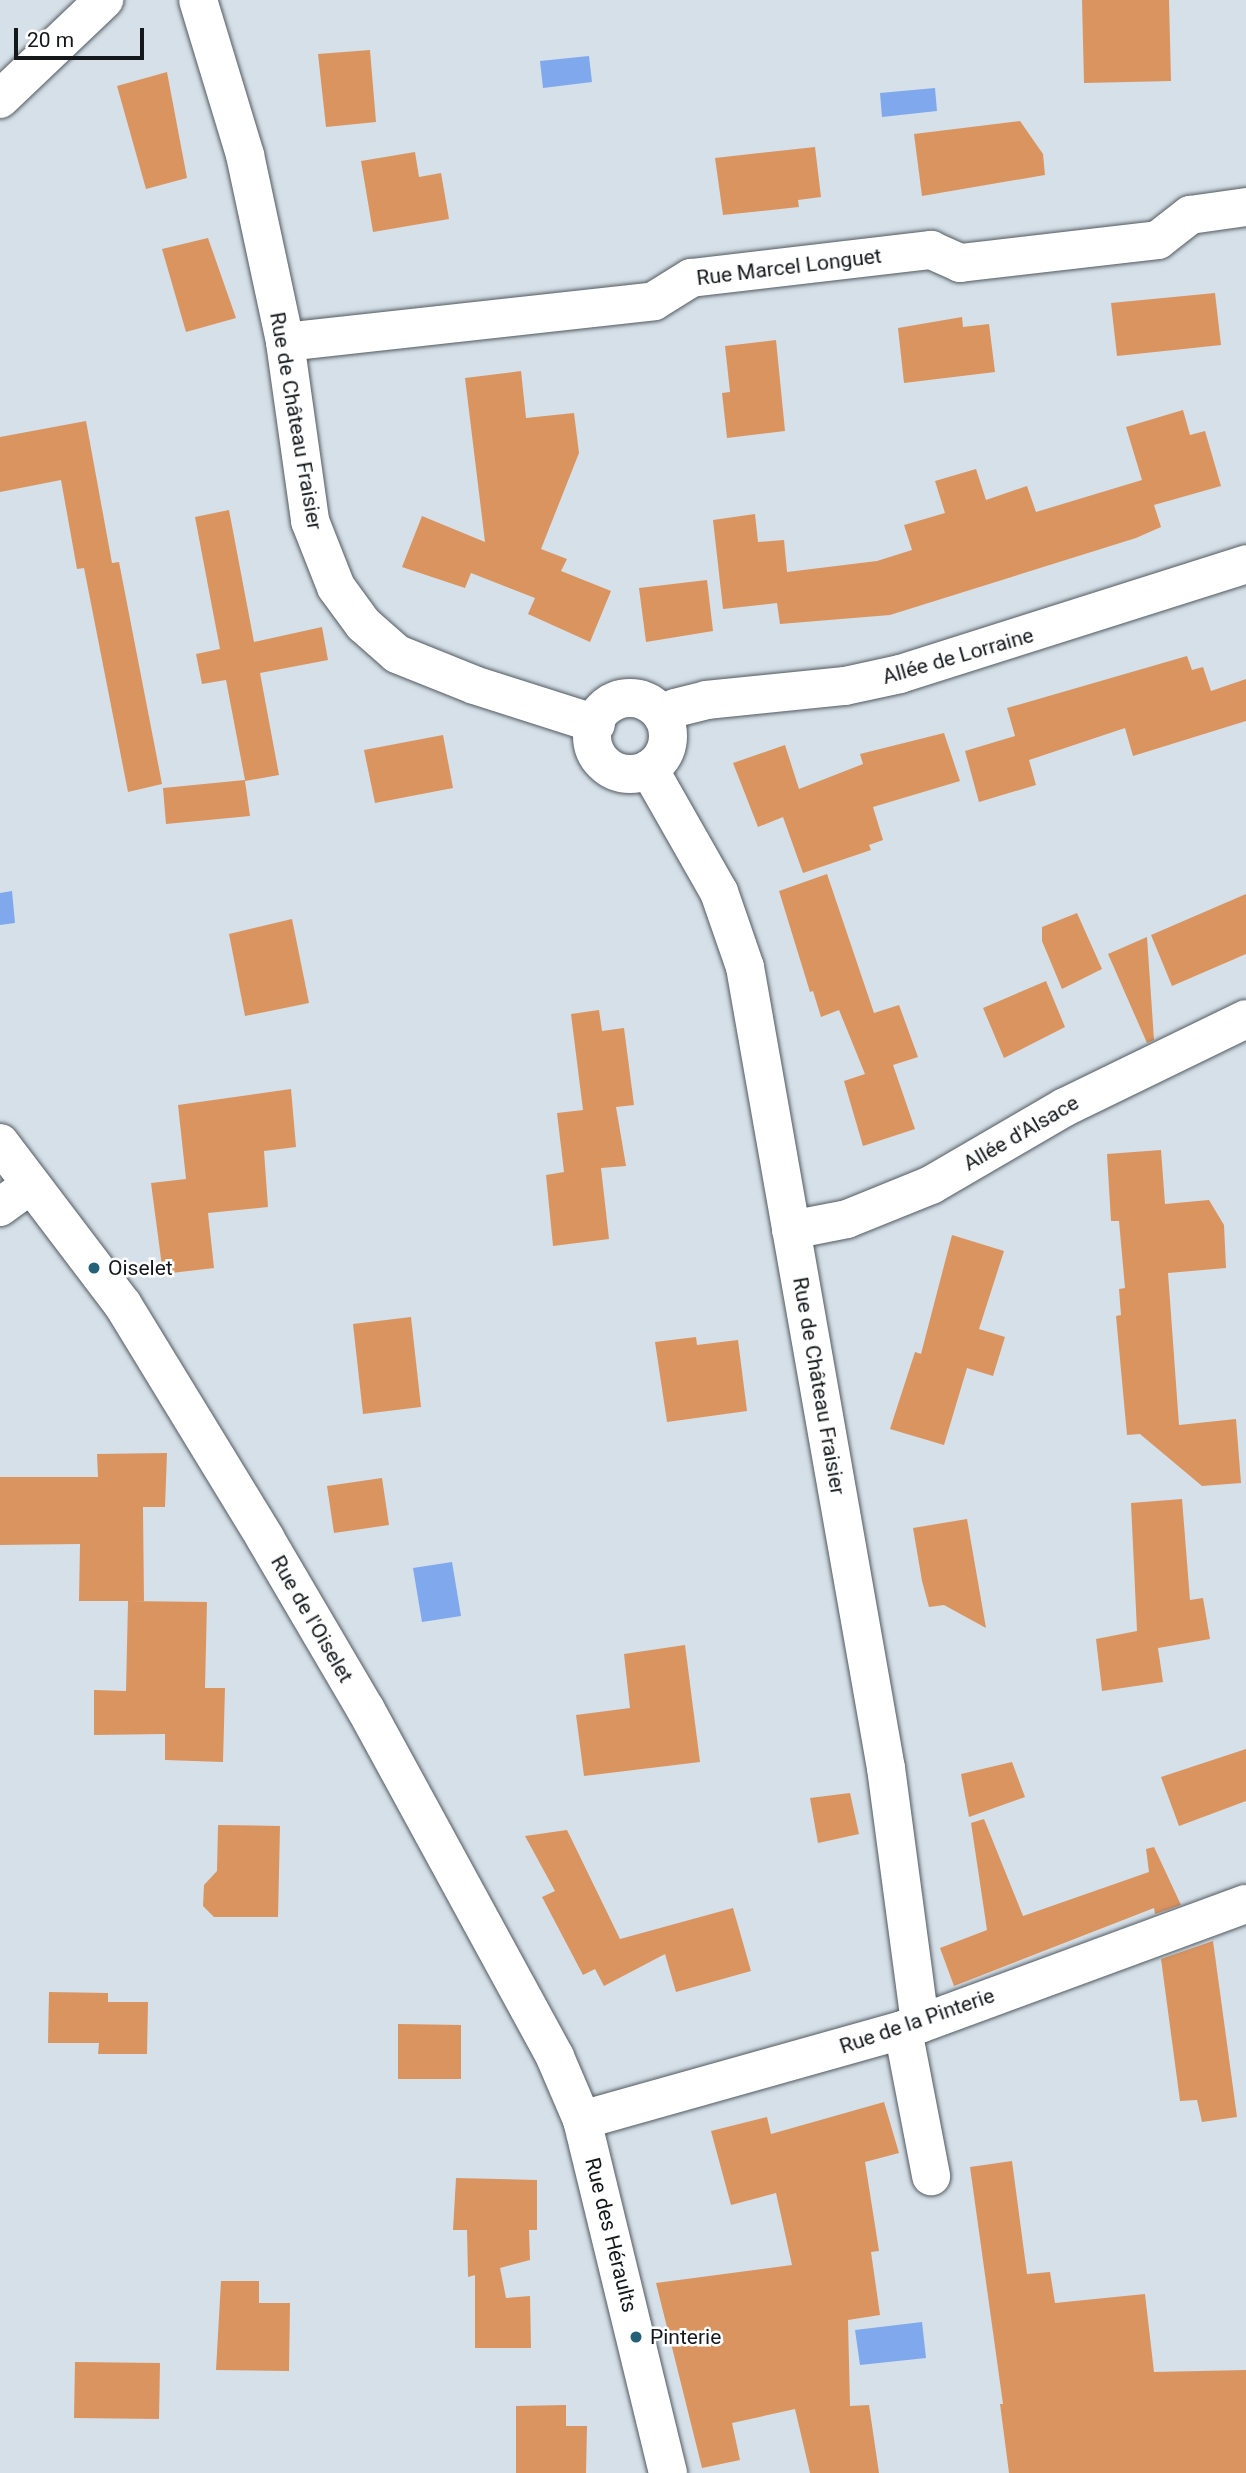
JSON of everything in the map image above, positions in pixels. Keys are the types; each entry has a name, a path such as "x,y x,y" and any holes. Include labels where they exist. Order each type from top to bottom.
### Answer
{"street":[{"path":"0,99 104,0"},
{"name":"Rue de Château Fraisier","path":"198,0 245,155 285,342 310,521 336,587 363,624 397,654 474,685 596,724"},
{"name":"Rue Marcel Longuet","path":"285,342 654,301 691,278 744,271 931,250 960,264 1158,240 1190,215 1246,207"},
{"name":"Allée de Lorraine","path":"664,717 675,708 706,700 833,688 900,674 1246,564"},
{"path":"638,698 654,705 664,717 668,739 663,756 649,769 629,775 613,770 599,758 592,743 596,724 604,708 618,699 638,698"},
{"name":"Rue de Château Fraisier","path":"649,769 719,891 742,957 886,1768 911,2027 931,2176"},
{"name":"Allée d'Alsace","path":"790,1230 872,1210 931,1185 1065,1107 1246,1019"},
{"name":"Rue de l'Oiselet","path":"0,1143 15,1196 123,1305 293,1585 555,2057 582,2120"},
{"name":"Rue de la Pinterie","path":"582,2120 911,2027 1246,1904"},
{"name":"Rue des Héraults","path":"582,2120 668,2473"}],"water":[{"path":"589,56 592,82 543,88 540,61"},
{"path":"935,88 937,111 882,117 880,93"},
{"path":"12,891 15,923 0,925 0,893"},
{"path":"452,1562 461,1616 422,1622 413,1568"},
{"path":"922,2322 926,2358 860,2365 855,2330"}],"building":[{"path":"1082,0 1169,0 1171,81 1084,83"},
{"path":"370,50 376,122 326,127 318,54"},
{"path":"167,72 187,178 146,189 117,86"},
{"path":"1020,121 1043,154 1045,175 922,196 914,134"},
{"path":"815,147 821,197 798,200 799,207 723,215 715,158"},
{"path":"415,152 419,177 441,173 449,219 373,232 361,161"},
{"path":"208,238 236,318 186,332 162,249"},
{"path":"1215,293 1221,345 1117,356 1111,303"},
{"path":"962,317 963,327 989,324 995,372 904,383 898,328"},
{"path":"776,340 785,431 727,438 722,393 730,392 725,346"},
{"path":"521,371 526,418 574,413 579,453 541,549 567,559 561,571 611,591 590,642 528,614 535,598 471,573 465,588 402,567 422,516 485,542 465,378"},
{"path":"1183,410 1190,435 1205,431 1221,486 1154,505 1161,527 1136,538 890,615 780,624 777,603 723,609 713,520 755,514 758,542 784,540 787,572 877,561 912,550 904,525 945,513 935,481 976,469 986,500 1027,486 1036,512 1142,480 1126,427"},
{"path":"86,421 112,563 119,562 162,784 128,792 84,568 77,569 61,480 0,492 0,437"},
{"path":"229,510 254,642 322,627 328,660 260,673 279,775 245,781 250,816 166,824 163,788 245,780 226,680 202,684 196,654 220,649 195,517"},
{"path":"707,580 713,631 646,642 639,588"},
{"path":"1187,656 1192,670 1203,667 1211,691 1246,679 1246,721 1133,756 1125,728 1029,760 1036,785 979,802 965,751 1015,736 1007,708"},
{"path":"944,733 960,781 873,807 883,840 869,845 871,850 803,873 783,817 758,827 733,763 785,745 799,789 863,764 860,754"},
{"path":"443,735 453,788 375,803 364,750"},
{"path":"827,874 874,1013 899,1005 918,1057 893,1065 915,1129 863,1146 844,1081 865,1074 839,1010 821,1017 813,991 810,992 779,891"},
{"path":"1246,894 1246,954 1172,986 1151,935"},
{"path":"1077,913 1102,969 1062,989 1042,941 1042,927"},
{"path":"292,919 309,1003 245,1016 229,934"},
{"path":"1147,937 1154,1040 1147,1043 1108,954"},
{"path":"1046,981 1065,1027 1004,1058 983,1008"},
{"path":"599,1010 602,1031 624,1028 634,1105 616,1107 626,1166 601,1168 609,1239 553,1246 546,1175 564,1172 557,1113 583,1110 571,1014"},
{"path":"291,1089 296,1147 264,1151 268,1207 208,1213 214,1268 163,1274 151,1183 186,1179 178,1105"},
{"path":"1161,1150 1165,1204 1209,1200 1224,1225 1226,1268 1168,1273 1179,1425 1236,1419 1241,1483 1202,1486 1140,1434 1127,1435 1116,1316 1121,1315 1119,1289 1125,1288 1119,1221 1111,1221 1107,1154"},
{"path":"952,1235 1004,1251 979,1329 1005,1337 993,1376 967,1368 944,1445 890,1429 915,1352 921,1354"},
{"path":"411,1317 421,1407 363,1414 353,1324"},
{"path":"696,1337 697,1345 738,1340 747,1411 667,1422 655,1342"},
{"path":"167,1453 165,1507 143,1507 144,1601 79,1601 80,1544 0,1545 0,1477 98,1477 97,1454"},
{"path":"382,1478 389,1525 334,1533 327,1486"},
{"path":"1182,1499 1190,1600 1203,1598 1210,1639 1158,1648 1163,1682 1102,1691 1096,1639 1137,1631 1131,1503"},
{"path":"967,1519 986,1628 944,1605 929,1607 922,1581 913,1528"},
{"path":"128,1601 207,1602 205,1688 225,1688 223,1762 165,1760 165,1734 94,1735 94,1690 126,1691"},
{"path":"685,1645 700,1762 584,1776 576,1715 630,1708 624,1654"},
{"path":"1246,1749 1246,1801 1179,1826 1161,1777"},
{"path":"1012,1762 1025,1797 969,1817 961,1774"},
{"path":"850,1793 859,1834 818,1843 810,1798"},
{"path":"984,1819 1023,1916 1149,1872 1146,1849 1154,1847 1181,1905 1155,1914 1154,1908 954,1986 940,1948 987,1930 971,1823"},
{"path":"218,1825 280,1826 278,1917 214,1917 203,1906 204,1885 217,1871"},
{"path":"567,1830 620,1939 733,1908 751,1971 676,1992 665,1954 604,1986 595,1969 583,1975 542,1897 555,1891 525,1836"},
{"path":"1213,1941 1237,2117 1202,2122 1197,2100 1180,2101 1161,1959"},
{"path":"49,1992 108,1993 108,2002 148,2002 147,2054 98,2054 99,2043 48,2043"},
{"path":"398,2024 461,2025 461,2079 398,2079"},
{"path":"884,2102 899,2153 865,2162 879,2251 871,2252 880,2315 848,2320 850,2406 869,2405 879,2473 810,2473 795,2409 732,2423 740,2460 702,2468 656,2283 792,2265 776,2193 731,2205 711,2131 767,2117 771,2134"},
{"path":"1012,2161 1027,2274 1050,2272 1055,2303 1145,2294 1154,2372 1246,2370 1246,2473 1009,2473 1000,2404 1003,2404 970,2167"},
{"path":"456,2178 537,2180 537,2230 529,2230 530,2260 500,2268 506,2298 530,2296 531,2348 475,2348 475,2275 468,2277 467,2230 453,2230"},
{"path":"221,2281 259,2281 259,2303 290,2303 289,2371 216,2370"},
{"path":"75,2362 160,2363 159,2419 74,2418"},
{"path":"566,2405 566,2426 587,2426 586,2473 516,2473 516,2406"}],"place":[{"name":"Oiselet","path":"94,1268"},
{"name":"Pinterie","path":"636,2337"}]}
